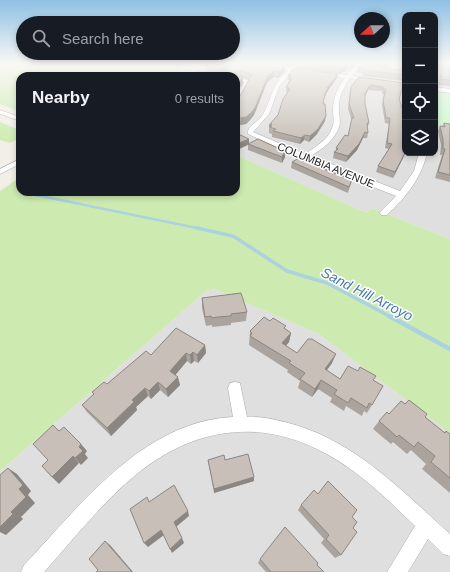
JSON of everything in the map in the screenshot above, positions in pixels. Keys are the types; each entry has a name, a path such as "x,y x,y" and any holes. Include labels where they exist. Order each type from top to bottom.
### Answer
{"street":[{"name":"COLUMBIA AVENUE","path":"276,91 266,117 248,134 402,195"},
{"path":"305,157 320,147 333,134 337,124 336,99 341,91"},
{"path":"0,112 16,118"},
{"path":"384,213 402,195 415,178 422,156"},
{"path":"0,172 16,163"},
{"path":"234,388 241,423"},
{"path":"31,572 106,492 146,457 172,441 199,430 241,423 272,425 305,435 338,451 370,474 450,547"},
{"path":"397,572 426,525"}],"shaded area":[{"path":"240,91 402,91 402,156 438,156 438,91 450,91 450,239 372,208 367,213 240,157"},
{"path":"215,289 319,334 450,433 450,572 0,572 0,471 206,291"}],"green space":[{"path":"0,91 16,91 16,110 0,104"},
{"path":"438,91 450,93 450,127 438,126"},
{"path":"0,122 16,128 16,140 10,143 0,140"},
{"path":"240,157 367,213 372,208 450,239 450,433 319,334 215,289 206,291 0,471 0,191 16,180 16,196 240,196"}],"building":[{"path":"243,91 262,91 255,108 246,117 241,118 240,96"},
{"path":"289,91 326,91 323,104 325,104 326,116 318,129 310,136 305,135 301,138 273,131 276,129 269,127 272,126 269,125 272,124 270,124 278,115 283,99"},
{"path":"351,91 367,91 365,94 365,104 369,123 367,123 368,133 365,132 359,144 348,156 334,152 338,149 336,148 345,135 348,136 352,118 354,118 349,104"},
{"path":"386,91 402,91 399,99 402,108 402,156 403,156 395,172 378,166 392,144 387,143 390,118 386,118 383,100"},
{"path":"444,123 450,124 450,175 438,172 445,149 443,149 440,126 445,127"},
{"path":"240,135 249,139 240,143"},
{"path":"258,139 285,151 282,157 248,144"},
{"path":"301,157 322,165 319,167 352,180 349,187 292,162"},
{"path":"241,293 247,312 231,314 231,316 212,318 211,316 205,317 202,298"},
{"path":"264,317 270,321 273,318 286,326 284,328 291,333 282,343 297,353 308,339 312,339 336,354 325,369 340,379 348,366 358,371 360,367 376,376 373,380 383,386 372,405 369,403 367,408 351,398 348,403 334,394 337,390 321,380 315,389 300,379 305,373 289,363 291,361 250,336 252,333 250,331"},
{"path":"176,328 205,345 197,355 193,352 190,355 186,353 170,371 178,377 166,389 158,382 149,391 145,388 132,400 134,402 107,428 82,405 94,394 92,392 104,382 107,384 146,351 151,355"},
{"path":"409,400 427,414 425,417 445,433 446,431 450,434 450,478 431,462 435,456 418,442 414,447 399,435 397,437 379,421 387,412 389,414 401,401 405,404"},
{"path":"53,425 59,431 64,427 81,444 79,447 83,451 75,458 73,456 52,477 42,466 48,460 33,444"},
{"path":"248,454 254,477 214,489 208,460 224,455 225,460"},
{"path":"8,468 23,485 19,489 26,497 11,512 13,514 0,527 0,475"},
{"path":"328,481 357,510 352,517 357,522 353,528 357,532 341,555 326,539 329,535 301,505 314,490 318,494"},
{"path":"174,485 188,511 174,522 182,538 170,549 161,530 144,543 130,509 147,497 149,502"},
{"path":"285,527 318,563 317,565 324,572 271,572 260,559"},
{"path":"105,541 132,572 96,572 98,570 89,559"}],"waterway":[{"name":"Sand Hill Arroyo","path":"41,196 202,229"},
{"name":"Sand Hill Arroyo","path":"197,228 233,236 287,271 327,283 391,317"},
{"name":"Sand Hill Arroyo","path":"389,316 450,349"}]}
